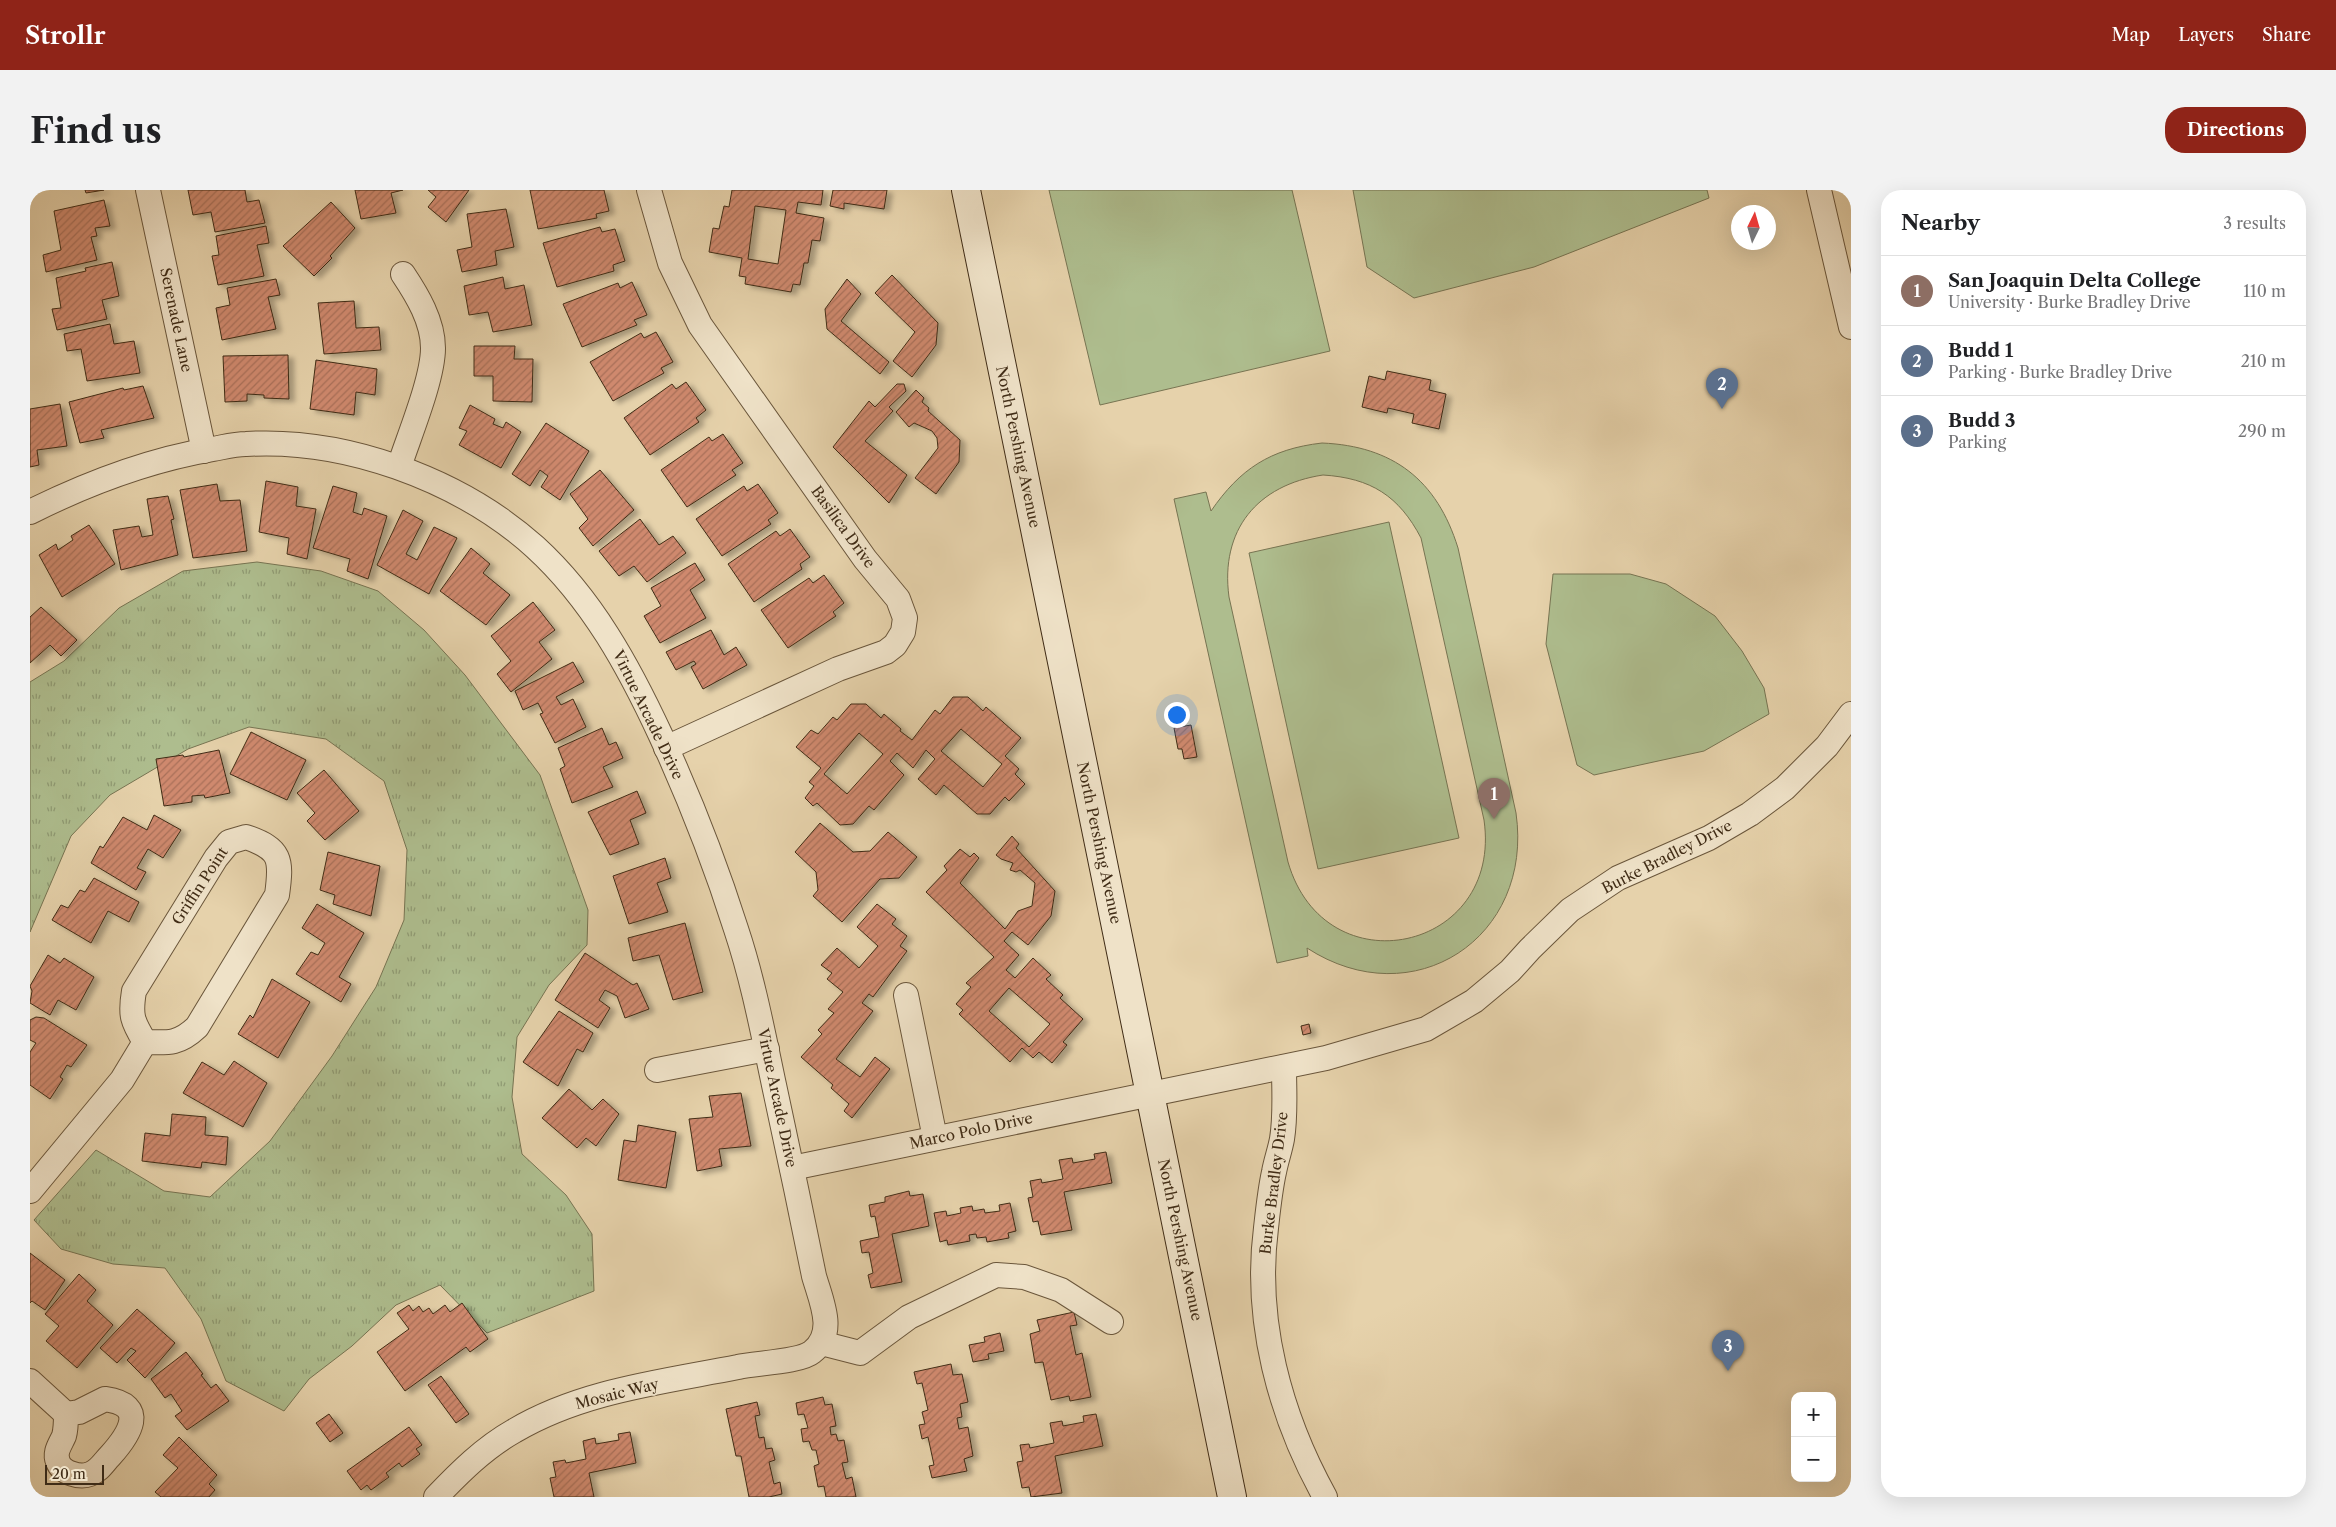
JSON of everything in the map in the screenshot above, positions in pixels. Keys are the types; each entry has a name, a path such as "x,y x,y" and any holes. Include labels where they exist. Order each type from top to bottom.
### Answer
{"main road":[{"name":"North Pershing Avenue","path":"966,190 1232,1497"}],"street":[{"name":"Serenade Lane","path":"148,190 204,451"},
{"name":"Basilica Drive","path":"649,190 670,263 700,325 865,559 898,599 906,618 903,632 895,646 886,652 838,669 666,748"},
{"path":"1819,190 1851,327"},
{"path":"399,467 429,374 433,348 428,322 418,297 403,274"},
{"name":"Virtue Arcade Drive","path":"30,512 63,495 118,474 169,458 244,444 310,446 365,455 428,478 464,496 495,515 536,548 583,599 616,649 666,748 703,832 737,932 767,1049 814,1276 826,1317 826,1333 821,1343"},
{"name":"Burke Bradley Drive","path":"1150,1093 1326,1058 1426,1029 1443,1021 1474,1001 1510,971 1570,910 1618,878 1710,838 1750,814 1786,788 1827,746 1851,714"},
{"name":"Griffin Point","path":"246,837 265,843 276,855 280,873 277,895 197,1027 185,1038 169,1043 145,1042 134,1024 130,1011 134,991 216,858 229,842 246,837"},
{"path":"906,995 935,1138"},
{"path":"30,1191 122,1080 145,1042"},
{"path":"657,1070 767,1049"},
{"name":"Burke Bradley Drive","path":"1284,1067 1285,1114 1265,1230 1263,1293 1276,1378 1289,1419 1325,1497"},
{"name":"Marco Polo Drive","path":"792,1168 1150,1093"},
{"path":"821,1343 860,1352 909,1317 996,1275 1024,1277 1061,1290 1111,1322"},
{"name":"Mosaic Way","path":"436,1497 471,1461 512,1431 551,1411 600,1396 751,1364 801,1358 811,1354 821,1343"},
{"path":"30,1381 66,1414"}],"green space":[{"path":"1049,190 1292,190 1330,351 1100,405"},
{"path":"1353,190 1707,190 1709,198 1534,267 1414,298 1367,267"},
{"path":"1322,443 1370,451 1391,460 1409,471 1438,503 1449,524 1458,548 1516,813 1517,858 1506,897 1486,929 1458,953 1424,969 1387,974 1347,967 1307,948 1308,956 1277,963 1174,499 1206,492 1211,511 1222,496 1245,473 1272,456 1303,446","holes":["1323,475 1340,477 1369,485 1393,500 1412,523 1421,538 1484,820 1483,865 1467,900 1440,925 1407,939 1371,940 1337,928 1308,902 1288,862 1229,597 1228,573 1231,551 1237,532 1248,515 1262,500 1279,489 1300,480"]},
{"path":"1389,522 1459,838 1318,869 1249,553"},
{"path":"257,562 321,571 378,591 424,630 465,675 540,775 588,910 587,945 549,985 517,1037 512,1097 522,1154 566,1195 592,1234 594,1291 487,1333 440,1285 396,1305 352,1346 309,1379 284,1411 226,1381 201,1319 165,1268 113,1264 61,1249 34,1220 96,1150 164,1191 210,1197 270,1141 332,1056 376,987 404,920 407,850 384,781 326,739 249,727 188,749 110,795 71,836 30,932 30,682 64,661 119,608 183,571"},
{"path":"1553,574 1630,574 1666,584 1715,616 1742,651 1764,688 1769,714 1704,751 1594,775 1577,765 1546,644"}],"building":[{"path":"85,190 104,190 86,193"},
{"path":"188,190 245,190 247,202 259,200 265,223 215,232 211,212 193,215"},
{"path":"355,190 403,190 391,193 396,213 361,219"},
{"path":"428,190 469,190 446,222 428,207 436,197"},
{"path":"530,190 604,190 609,211 596,214 597,218 538,229"},
{"path":"732,190 823,190 821,205 798,202 796,213 824,218 820,241 812,240 808,263 804,263 800,285 793,284 791,292 745,284 746,277 739,276 742,258 709,252 713,228 719,229 724,206 729,207","holes":["755,206 786,210 778,264 748,259"]},
{"path":"833,190 887,190 884,209 844,203 844,209 830,206"},
{"path":"104,200 110,226 95,228 97,236 91,237 97,260 46,272 43,255 61,250 54,211"},
{"path":"331,202 355,228 330,256 332,258 314,276 283,246"},
{"path":"506,209 514,247 495,251 497,265 462,272 457,250 472,247 467,214"},
{"path":"266,226 269,243 257,245 264,276 218,285 212,256 219,255 216,236"},
{"path":"600,227 602,232 615,229 625,261 613,265 614,271 557,287 543,243"},
{"path":"112,262 119,296 102,300 107,319 57,330 52,309 61,308 56,278 86,271 85,268"},
{"path":"892,275 938,323 936,345 912,377 893,361 915,332 875,293"},
{"path":"503,277 505,289 524,285 532,325 493,332 488,312 469,315 464,286"},
{"path":"276,279 280,295 268,297 276,329 222,340 216,308 230,305 227,288"},
{"path":"847,279 861,294 841,321 889,362 880,374 827,329 825,309"},
{"path":"632,282 647,315 634,320 637,325 582,347 563,304 618,283 620,288"},
{"path":"354,301 356,328 379,327 381,350 324,354 318,303"},
{"path":"110,324 114,344 134,341 140,373 87,381 81,349 67,351 64,334"},
{"path":"656,332 673,362 661,368 664,373 613,401 590,362 641,333 644,338"},
{"path":"474,346 515,346 514,359 533,359 532,402 493,401 493,376 474,376"},
{"path":"288,355 289,399 264,398 264,395 247,394 247,401 225,402 223,356"},
{"path":"316,360 377,369 375,395 356,392 354,415 310,409"},
{"path":"1387,371 1431,380 1429,390 1446,394 1439,429 1412,423 1414,414 1388,408 1387,413 1362,407 1369,376 1385,380"},
{"path":"686,382 706,410 696,418 699,422 650,455 624,418 672,384 676,389"},
{"path":"897,384 904,384 906,391 889,407 893,411 865,441 907,475 889,503 833,447 869,401 875,407"},
{"path":"143,386 154,418 101,430 104,438 80,443 69,402 123,388 124,390"},
{"path":"916,390 924,398 922,402 929,408 928,411 960,440 959,462 936,494 915,478 938,448 937,438 932,431 914,423 909,427 896,412"},
{"path":"60,404 67,446 37,450 39,465 30,467 30,409"},
{"path":"470,405 495,419 493,424 503,428 506,422 521,432 501,468 459,445 467,431 459,428"},
{"path":"546,423 589,451 560,500 541,487 548,476 540,470 530,486 512,474"},
{"path":"723,434 743,463 732,470 736,475 687,507 661,470 709,437 712,441"},
{"path":"600,470 634,510 593,546 579,528 588,519 570,494"},
{"path":"266,481 298,487 296,506 316,509 307,559 287,554 289,538 259,532"},
{"path":"217,484 220,501 240,500 247,551 193,558 180,490"},
{"path":"758,484 778,513 768,520 771,524 722,556 696,519 744,486 747,491"},
{"path":"333,486 357,493 353,512 362,515 364,508 387,516 368,579 347,571 350,559 313,548"},
{"path":"168,496 174,519 171,520 178,555 121,570 113,530 139,526 142,537 153,535 147,499"},
{"path":"403,510 423,521 406,554 417,560 434,527 457,538 429,594 377,565"},
{"path":"640,519 659,545 673,536 686,553 647,582 634,566 619,576 599,551"},
{"path":"89,525 115,564 62,597 39,555 56,544 58,550 73,540 71,536"},
{"path":"790,529 810,557 800,564 802,569 754,602 728,564 776,531 780,536"},
{"path":"471,548 490,564 483,573 510,595 486,625 440,591"},
{"path":"695,563 705,580 690,590 706,618 660,643 644,616 661,606 651,588"},
{"path":"824,575 844,603 833,612 836,616 788,648 761,610 809,578 813,583"},
{"path":"533,602 555,630 539,642 552,659 511,692 497,674 511,661 491,636"},
{"path":"41,607 77,640 61,656 50,645 30,663 30,617"},
{"path":"711,630 724,655 736,647 747,665 703,689 691,667 696,664 694,661 676,670 666,652"},
{"path":"573,662 584,682 556,697 561,705 573,699 586,727 555,743 540,714 543,713 538,703 523,710 515,691"},
{"path":"953,697 968,697 983,711 986,707 1021,738 1005,756 1019,769 1015,774 1025,784 1009,801 1005,797 990,814 977,814 944,785 936,795 918,779 935,759 926,750 913,768 897,753 890,761 904,775 874,810 869,806 853,824 840,825 817,803 813,806 805,798 814,786 809,782 821,768 796,747 811,730 818,734 833,717 837,720 851,704 866,704 881,718 884,714 901,729 900,731 912,740 935,710 940,714","holes":["961,729 1002,764 983,787 941,751","859,733 883,754 847,794 824,774"]},
{"path":"1191,725 1197,757 1184,759 1182,749 1178,749 1174,728"},
{"path":"602,728 609,745 616,742 623,758 603,767 613,787 572,803 560,769 565,766 558,748"},
{"path":"251,732 306,760 287,800 230,774"},
{"path":"219,750 230,793 205,798 204,795 192,796 192,802 164,806 156,759 183,755 184,757"},
{"path":"324,770 359,811 325,840 307,821 315,813 297,793"},
{"path":"637,791 646,813 630,820 639,844 610,855 588,812"},
{"path":"154,815 181,830 163,858 148,849 137,868 146,872 136,890 91,863 100,846 103,848 123,817 147,830"},
{"path":"820,823 853,852 870,851 888,832 917,857 899,878 880,879 842,922 813,896 818,890 816,872 795,852"},
{"path":"1012,836 1019,844 1016,848 1055,891 1051,916 1028,945 1012,932 1004,941 1019,955 1006,970 1015,978 1033,958 1051,975 1046,979 1063,995 1060,998 1083,1019 1063,1042 1067,1045 1052,1063 1039,1052 1033,1058 1022,1048 1010,1062 959,1014 963,1010 956,1004 971,987 966,983 994,957 926,892 947,870 944,866 960,849 970,857 974,853 979,858 960,883 1005,929 1018,911 1032,906 1035,883 1020,870 1016,872 1010,870 1013,863 996,855","holes":["1009,988 1050,1024 1029,1047 989,1011"]},
{"path":"328,852 380,866 371,916 333,904 335,895 320,890"},
{"path":"665,858 671,878 657,883 668,912 629,924 613,876"},
{"path":"94,878 139,902 129,922 108,911 91,943 52,920 61,905 68,908 80,890 85,892"},
{"path":"317,904 364,933 339,977 351,984 341,1002 296,974 311,952 318,955 325,943 302,928"},
{"path":"877,904 896,919 892,924 907,936 900,946 907,951 873,997 869,994 862,1003 873,1011 836,1059 860,1077 875,1057 890,1069 852,1118 844,1111 849,1104 831,1088 833,1085 801,1057 822,1034 818,1030 834,1013 828,1009 843,992 827,979 832,973 821,965 837,948 859,968 878,946 857,927"},
{"path":"685,923 703,992 673,1000 659,955 633,961 628,938"},
{"path":"585,953 633,985 637,983 649,1009 625,1018 617,996 605,990 599,1000 610,1008 598,1028 555,1000"},
{"path":"48,955 60,963 64,958 94,977 76,1010 58,1000 50,1015 30,1003 32,991 30,986"},
{"path":"272,979 310,1002 278,1058 238,1034 250,1015 253,1018"},
{"path":"559,1011 593,1033 583,1052 577,1049 558,1086 523,1062"},
{"path":"36,1017 44,1018 87,1045 71,1067 67,1065 60,1077 63,1079 50,1099 30,1085 30,1052 36,1043 30,1040 30,1020"},
{"path":"1309,1024 1311,1033 1303,1035 1301,1026"},
{"path":"234,1061 267,1083 243,1127 183,1093 202,1062 224,1075"},
{"path":"569,1089 592,1110 603,1099 619,1114 596,1146 586,1138 577,1148 542,1118"},
{"path":"741,1093 751,1146 719,1149 722,1166 697,1171 689,1119 713,1117 709,1096"},
{"path":"172,1114 206,1117 205,1135 228,1137 226,1165 202,1162 201,1168 142,1161 145,1133 170,1136"},
{"path":"638,1125 676,1132 666,1188 618,1180 624,1140 636,1142"},
{"path":"1106,1152 1112,1183 1064,1192 1072,1230 1041,1235 1038,1221 1033,1222 1028,1198 1033,1197 1030,1181 1041,1179 1042,1183 1063,1179 1059,1160 1072,1158 1073,1163 1095,1159 1094,1154"},
{"path":"909,1191 910,1196 923,1194 929,1226 892,1234 902,1282 871,1288 868,1275 873,1273 869,1252 862,1253 860,1241 879,1237 875,1216 871,1217 869,1205 885,1202 885,1197"},
{"path":"1010,1203 1016,1231 1008,1233 1009,1238 987,1242 986,1237 977,1238 976,1234 969,1235 970,1241 948,1245 947,1240 940,1242 934,1213 946,1211 947,1216 961,1213 960,1208 972,1206 973,1211 984,1209 985,1213 1000,1211 999,1205"},
{"path":"30,1253 65,1280 45,1310 32,1301 30,1303"},
{"path":"79,1274 96,1290 87,1301 113,1325 77,1368 46,1341 59,1326 45,1314"},
{"path":"462,1303 488,1339 470,1352 466,1347 405,1391 377,1352 409,1329 397,1313 409,1305 413,1311 419,1306 423,1312 429,1308 433,1314 445,1305 450,1312"},
{"path":"137,1309 175,1343 145,1378 127,1360 136,1351 131,1348 117,1363 100,1348"},
{"path":"1074,1312 1077,1325 1070,1326 1076,1355 1082,1353 1091,1397 1070,1401 1069,1396 1051,1400 1043,1362 1035,1363 1030,1334 1040,1331 1037,1320"},
{"path":"1000,1333 1004,1351 988,1354 989,1359 973,1362 969,1345 985,1342 984,1337"},
{"path":"186,1352 211,1388 216,1384 229,1401 187,1430 175,1416 182,1411 171,1394 165,1398 151,1379"},
{"path":"951,1364 953,1375 962,1374 968,1402 960,1404 962,1417 957,1418 959,1429 968,1427 973,1456 964,1459 967,1471 932,1478 929,1466 934,1465 928,1437 922,1439 919,1425 925,1424 922,1412 928,1410 922,1383 917,1384 914,1372"},
{"path":"441,1376 469,1414 456,1423 428,1385"},
{"path":"823,1397 825,1405 832,1404 836,1426 830,1427 831,1435 836,1434 838,1441 844,1440 848,1462 842,1463 846,1479 852,1477 856,1497 826,1497 824,1486 818,1487 814,1466 819,1464 816,1450 812,1450 809,1441 803,1442 801,1429 808,1428 804,1414 798,1415 796,1403"},
{"path":"757,1402 760,1415 755,1416 759,1438 764,1437 766,1449 772,1448 775,1460 769,1462 774,1484 780,1482 782,1494 769,1497 749,1497 741,1456 736,1456 726,1409"},
{"path":"329,1414 343,1433 330,1442 316,1423"},
{"path":"1096,1414 1103,1446 1055,1456 1062,1493 1031,1497 1029,1487 1022,1488 1017,1462 1023,1461 1020,1445 1029,1444 1030,1448 1054,1443 1050,1423 1062,1421 1063,1426 1084,1422 1083,1416"},
{"path":"409,1427 422,1445 416,1449 420,1454 402,1467 399,1463 386,1473 389,1477 371,1490 367,1485 361,1490 347,1471"},
{"path":"630,1432 636,1463 589,1473 594,1497 554,1497 550,1478 556,1477 553,1462 565,1460 566,1463 586,1459 583,1441 595,1438 596,1444 619,1440 618,1434"},
{"path":"179,1437 217,1475 209,1484 215,1490 209,1497 161,1497 155,1492 178,1468 163,1455"}],"place":[{"name":"Budd 1","path":"1722,409"},
{"name":"San Joaquin Delta College","path":"1494,819"},
{"name":"Budd 3","path":"1728,1371"}]}
